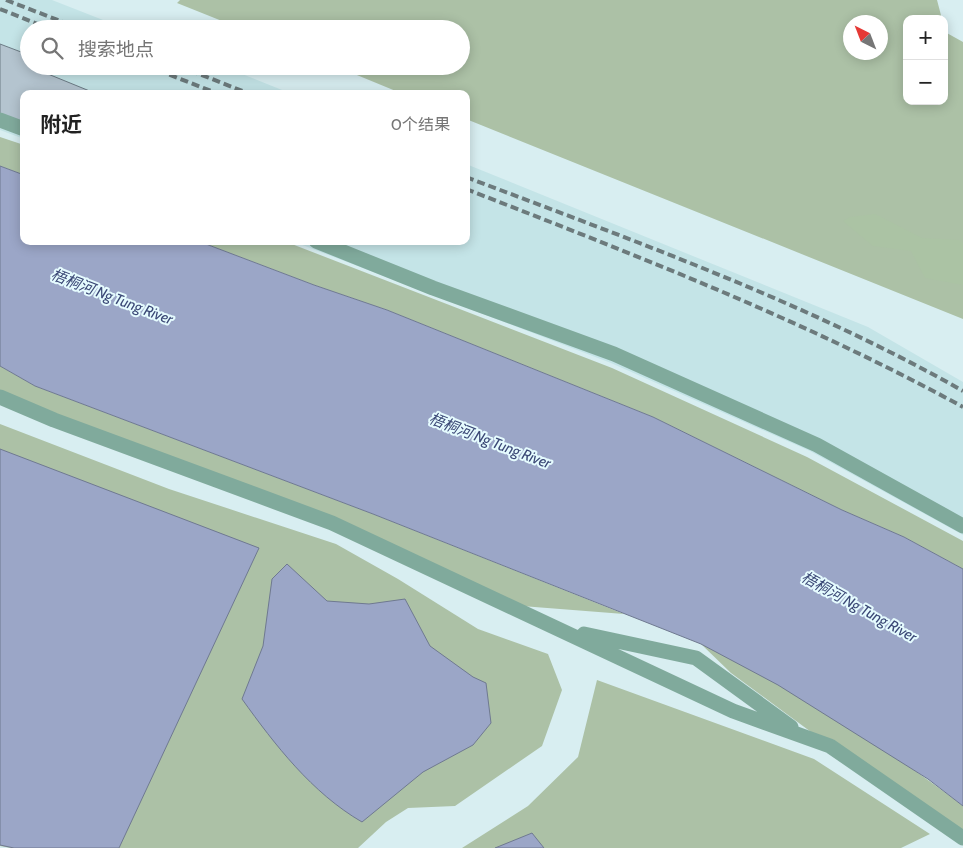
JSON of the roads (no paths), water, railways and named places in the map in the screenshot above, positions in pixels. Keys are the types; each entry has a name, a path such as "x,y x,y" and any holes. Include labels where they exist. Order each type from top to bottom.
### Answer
{"lane":[{"path":"0,120 20,128"},
{"path":"326,245 433,288 614,354 817,445 963,526"},
{"path":"0,397 54,420 332,523 733,711 830,746 963,838"},
{"path":"558,628 696,658 806,737"}],"water":[{"name":"梧桐河 Ng Tung River","path":"0,166 20,174 20,245 209,245 387,310 653,417 842,510 904,537 963,569 963,806 928,779 778,685 701,644 373,514 35,386 0,366"},
{"path":"0,449 259,548 119,848 14,848 0,845"},
{"path":"287,564 327,601 369,604 405,599 430,646 473,677 486,683 491,723 473,745 423,772 362,822 327,797 296,767 242,699 263,646 272,579"},
{"path":"532,833 544,848 495,848"}],"railway":[{"path":"6,0 58,20"},
{"path":"0,9 28,20"},
{"path":"170,75 209,90"},
{"path":"202,75 240,90"},
{"path":"470,179 656,249 781,301 843,329 963,391"},
{"path":"470,191 656,264 780,317 903,375 963,407"}]}
